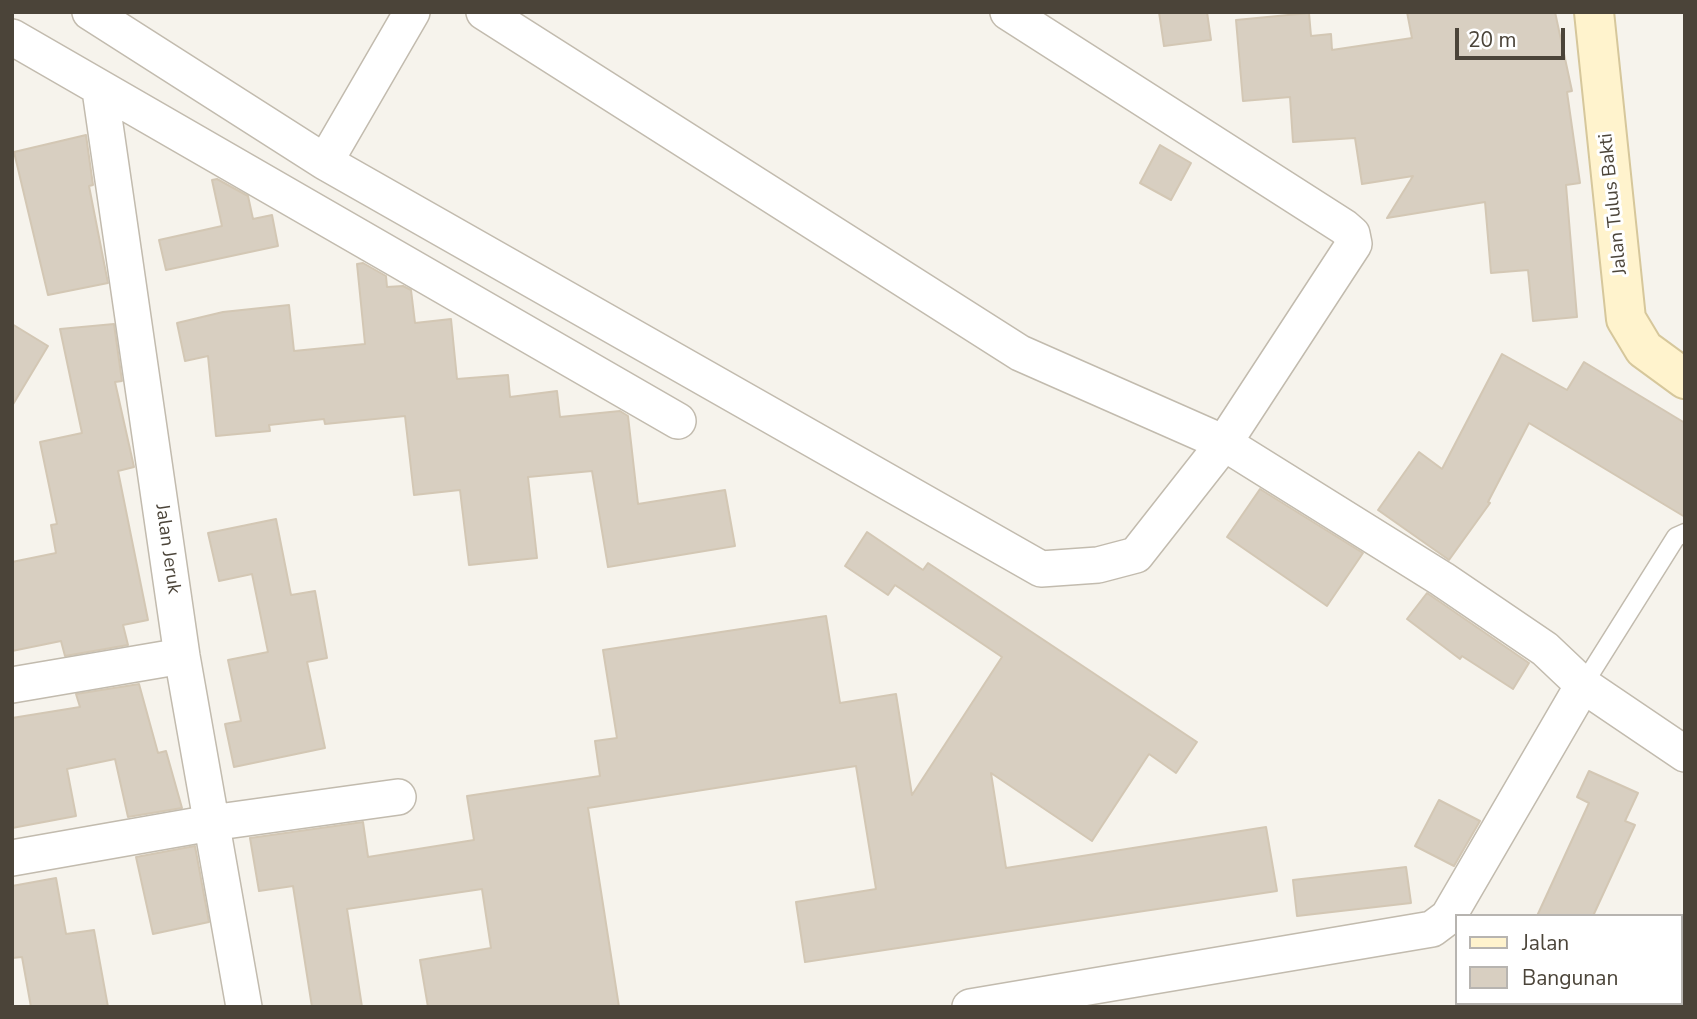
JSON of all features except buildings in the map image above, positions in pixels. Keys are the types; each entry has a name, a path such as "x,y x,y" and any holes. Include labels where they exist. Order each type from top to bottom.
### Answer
{"main road":[{"name":"Jalan Tulus Bakti","path":"1594,12 1626,319 1644,349 1681,377"}],"street":[{"path":"90,12 325,162 1041,569 1098,565 1136,555 1224,443 1354,244 1352,234 1008,12"},
{"path":"325,162 412,12"},
{"path":"484,12 1020,353 1224,443 1454,587 1545,649 1583,685 1685,754"},
{"path":"12,37 678,421"},
{"name":"Jalan Jeruk","path":"100,90 182,656 244,1007"},
{"path":"12,685 182,656"},
{"path":"970,1007 1432,929 1451,913 1583,685"},
{"path":"12,858 211,823 398,797"}],"lane":[{"path":"1583,685 1676,537 1685,533"}]}
